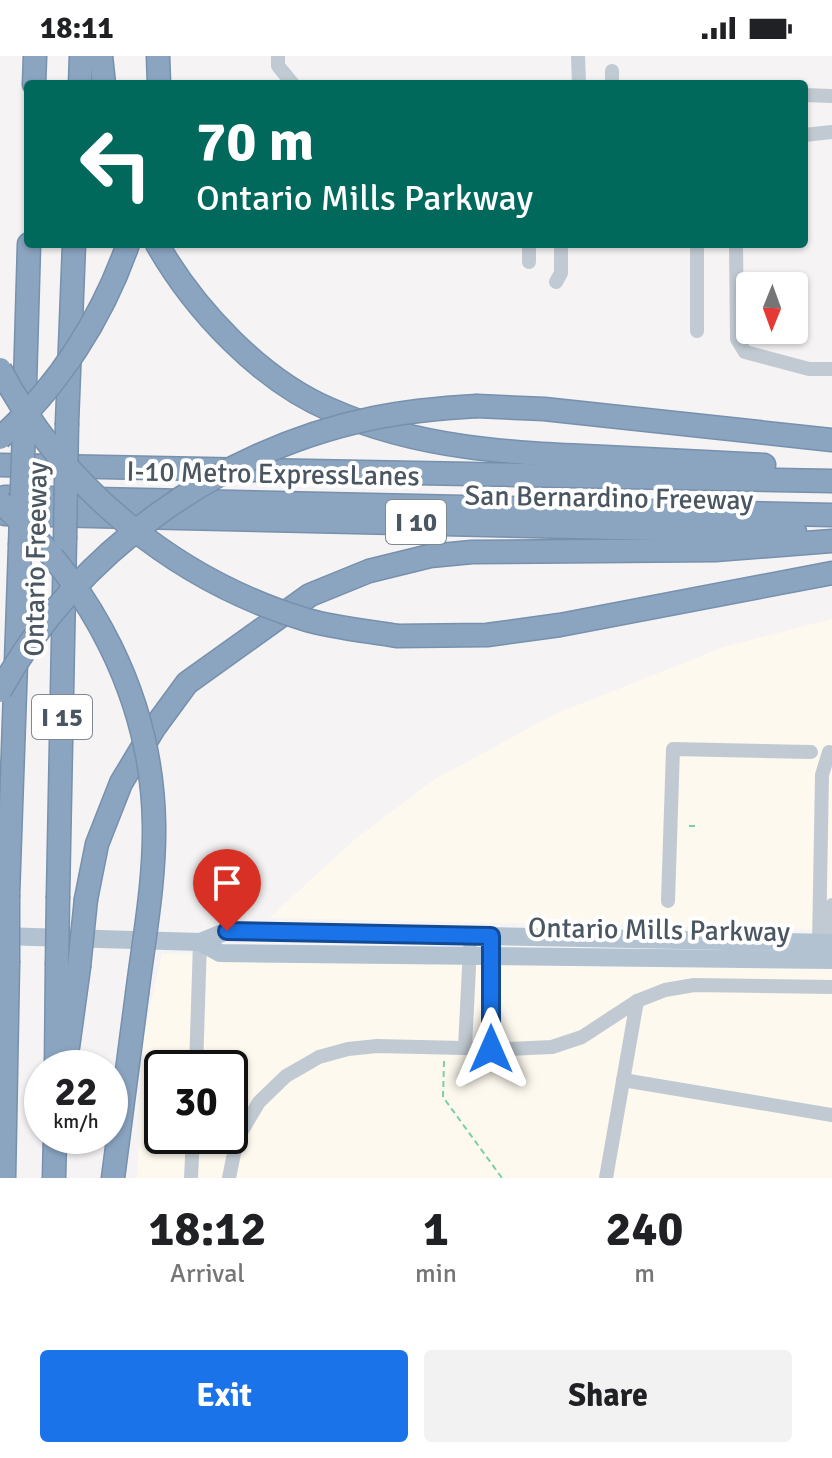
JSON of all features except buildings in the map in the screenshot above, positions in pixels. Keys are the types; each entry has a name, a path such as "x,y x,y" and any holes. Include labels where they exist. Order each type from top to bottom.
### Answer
{"highway":[{"path":"34,80 35,56"},
{"path":"80,80 81,56"},
{"path":"101,56 104,80"},
{"path":"158,56 159,80"},
{"name":"Ontario Freeway","path":"4,1178 8,895 29,248"},
{"name":"Ontario Freeway","path":"58,1050 68,966 58,896 67,423 74,248"},
{"path":"0,438 51,384 79,345 102,306 126,248"},
{"path":"160,248 186,289 250,357 285,384 328,409 375,427 497,452 817,468 832,473"},
{"path":"0,369 41,435 113,513 159,550 236,595 309,621 397,636 487,635 560,625 832,573"},
{"path":"0,691 33,639 95,567 167,507 247,460 330,429 424,409 477,406 544,409 832,440"},
{"name":"San Bernardino Freeway","path":"0,465 832,481"},
{"path":"0,500 59,563 88,602 112,646 130,689 151,778 154,824 152,869 113,1178"},
{"name":"I-10 Metro ExpressLanes","path":"0,500 832,515"},
{"name":"San Bernardino Freeway","path":"0,514 832,533"},
{"path":"66,1050 68,966 97,844 121,783 154,728 187,683 310,595 369,571 430,556 472,552 715,550 832,541"},
{"path":"0,1016 7,1064"},
{"path":"54,1178 55,1154"}],"main road":[{"name":"Ontario Mills Parkway","path":"0,936 200,942 227,931 827,943"},
{"name":"Ontario Mills Parkway","path":"200,942 220,953 832,960"}],"street":[{"path":"278,56 278,66 290,80"},
{"path":"578,56 579,80"},
{"path":"808,95 832,96"},
{"path":"808,135 832,132"},
{"path":"529,248 529,262"},
{"path":"556,282 561,273 561,248"},
{"path":"697,248 697,331"},
{"path":"736,248 737,339 745,352 809,369 832,369"},
{"path":"668,901 673,749 811,752"},
{"path":"827,943 822,775 831,757"},
{"path":"827,943 832,905"},
{"path":"465,1047 470,935"},
{"path":"491,936 491,1049"},
{"path":"197,1050 200,942"},
{"path":"229,1178 237,1139 252,1113 272,1088 319,1057 348,1049 543,1048 576,1039 637,1001 665,990 694,985 832,987"},
{"path":"606,1178 637,1001"},
{"path":"623,1080 832,1115"},
{"path":"191,1178 192,1154"}],"path":[{"path":"689,826 696,826"},
{"path":"444,1047 443,1097 502,1178"}],"shaded area":[{"path":"832,619 832,930 269,918 354,840 435,779 555,714 723,647"},
{"path":"162,954 479,958 832,969 832,1178 137,1178 144,1034"}],"route":[{"path":"227,931 491,936 491,1049"}]}
